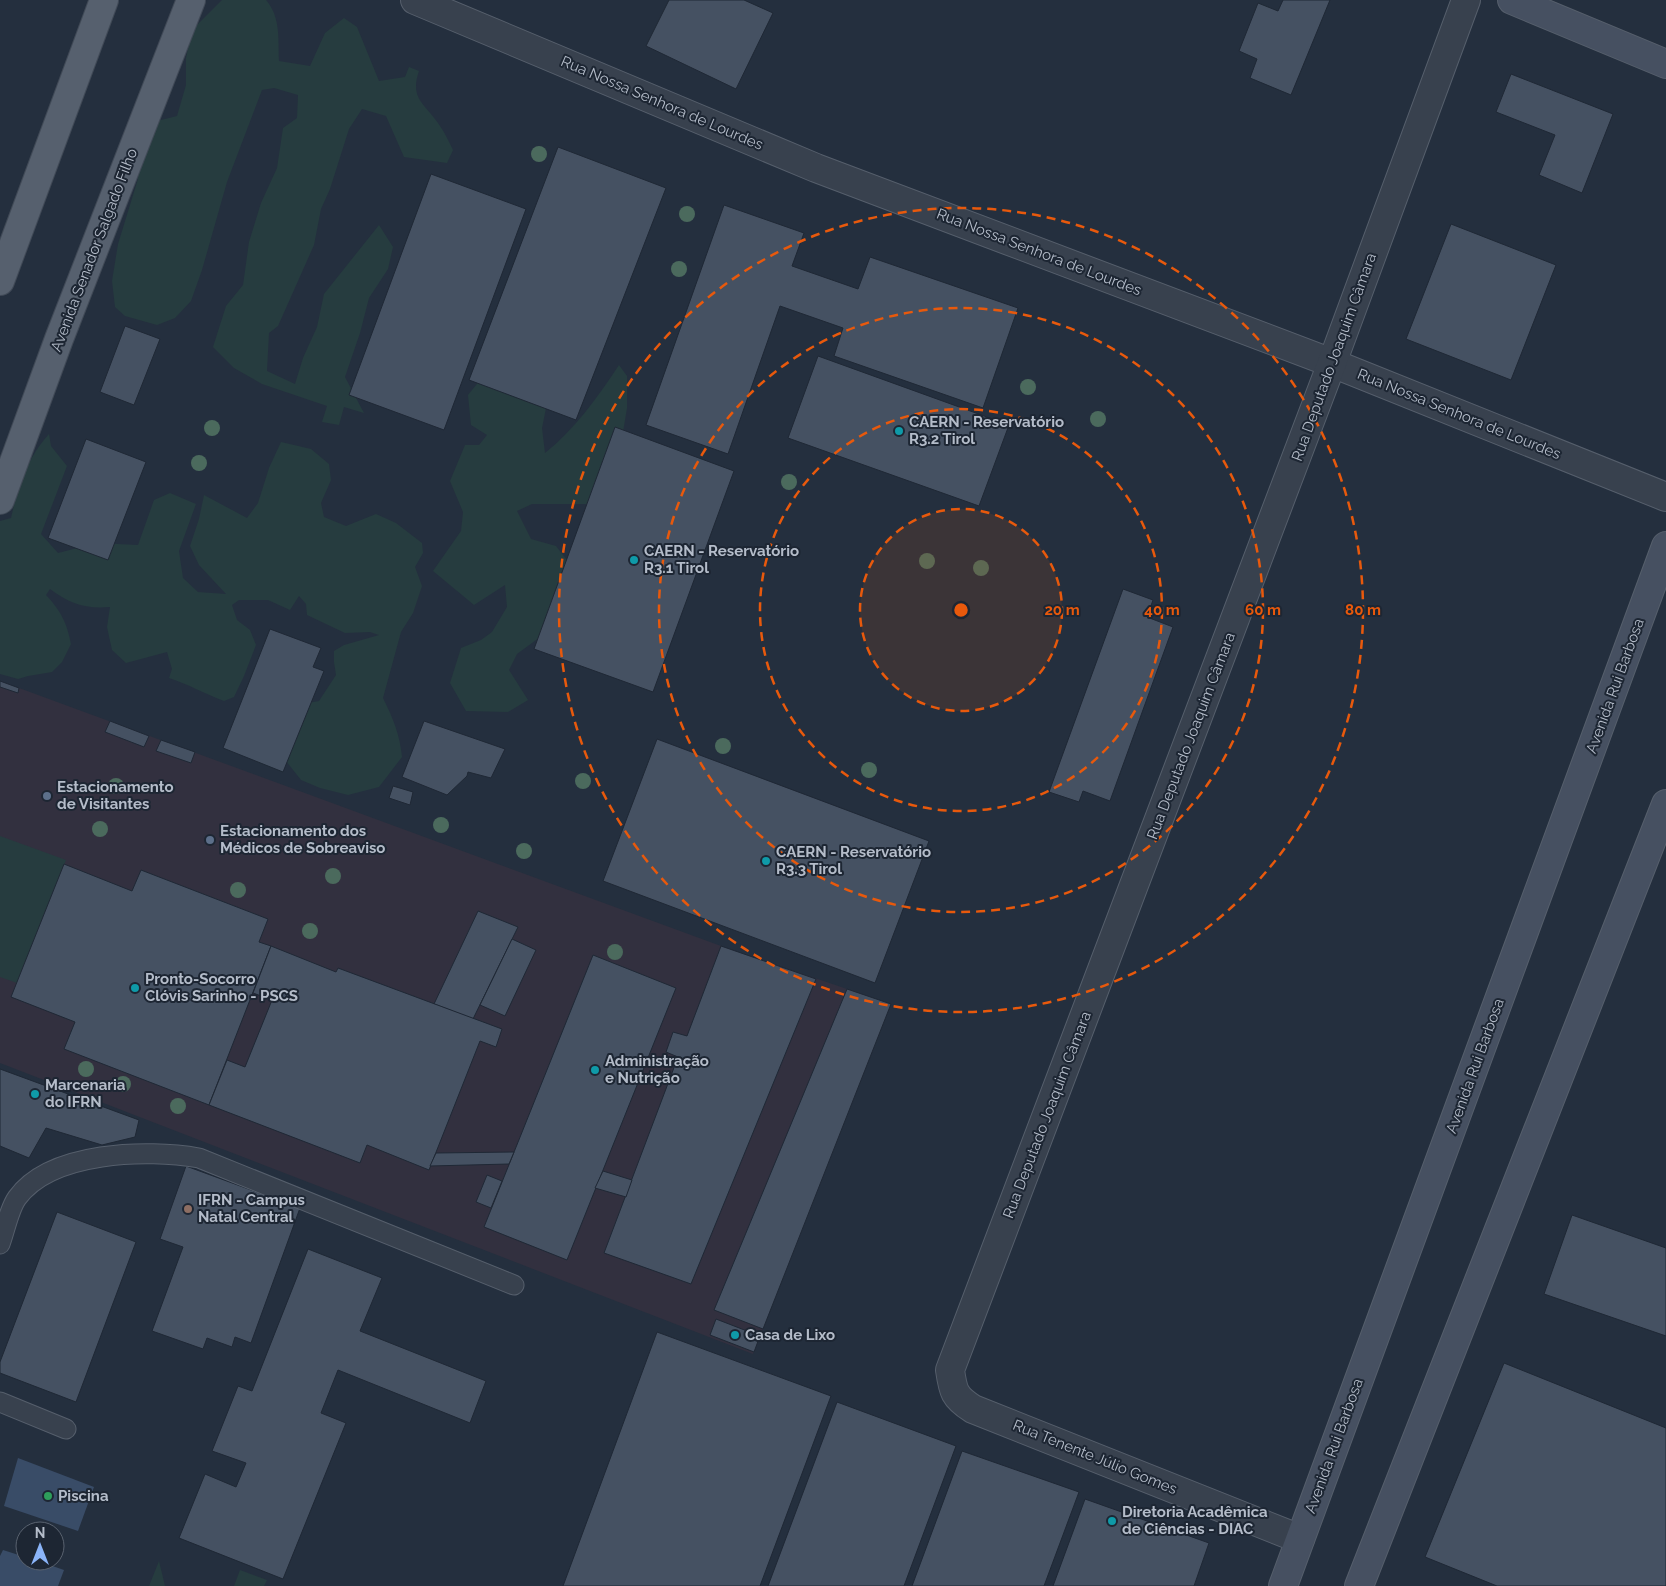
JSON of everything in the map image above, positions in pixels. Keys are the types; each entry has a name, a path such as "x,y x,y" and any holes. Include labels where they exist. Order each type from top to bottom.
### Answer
{"main road":[{"path":"0,281 104,0"},
{"name":"Avenida Senador Salgado Filho","path":"0,500 59,340 191,0"},
{"path":"1512,0 1666,64"},
{"name":"Avenida Rui Barbosa","path":"1283,1586 1666,546"},
{"path":"1359,1586 1666,804"}],"street":[{"name":"Rua Nossa Senhora de Lourdes","path":"415,0 816,168 1332,363 1666,497"},
{"name":"Rua Deputado Joaquim Câmara","path":"973,1409 959,1400 952,1385 950,1370 1332,363 1466,0"},
{"name":"Rua Tenente Júlio Gomes","path":"973,1409 1300,1539"}],"lane":[{"path":"0,1244 16,1200 30,1184 50,1172 70,1164 97,1158 174,1154 199,1158 514,1285"},
{"path":"0,1402 66,1429"}],"shaded area":[{"path":"0,681 721,946 891,1004 753,1354 0,1063"}],"green space":[{"path":"222,0 266,0 271,7 276,21 279,61 310,66 325,33 344,18 357,27 379,81 405,77 409,67 419,71 416,89 420,101 442,129 453,150 447,163 404,157 386,116 362,109 349,129 330,189 321,209 314,245 278,326 269,333 267,371 295,384 303,358 317,327 324,294 379,225 393,247 388,269 369,298 360,333 345,377 364,413 344,407 339,425 322,422 327,406 262,384 234,368 213,347 226,306 243,285 249,242 261,203 277,168 283,128 297,118 298,95 274,88 262,90 227,182 202,270 191,301 175,318 157,325 125,316 115,307 112,281 118,244 138,179 117,152 129,122 161,120 177,116 186,85 186,58 192,30"},
{"path":"619,365 627,376 627,408 621,444 600,504 532,504 517,511 531,539 556,546 580,577 551,629 517,654 509,670 528,700 508,712 466,711 450,683 461,648 481,640 492,632 507,607 505,585 474,605 433,571 461,531 463,512 450,481 465,445 479,445 487,435 471,425 468,395 485,374 548,398 542,428 545,453 566,434 585,412"},
{"path":"49,434 51,446 67,466 41,534 58,553 97,543 138,545 154,500 170,493 196,504 179,551 183,578 198,592 226,594 199,565 190,546 199,519 204,495 247,518 258,503 269,468 281,442 311,449 329,464 331,480 321,503 324,517 346,526 376,514 396,523 422,543 423,553 415,567 422,586 413,613 401,632 383,698 396,727 402,757 379,787 348,795 320,788 301,780 282,756 297,705 319,701 336,675 334,651 344,645 379,635 370,632 345,633 307,615 306,604 299,596 290,610 268,600 239,600 232,605 237,620 250,630 256,645 234,697 224,701 169,678 172,669 167,652 126,663 112,650 107,627 110,607 85,606 71,602 50,589 46,595 56,606 63,618 71,644 62,662 52,672 18,679 0,674 0,521 11,518 24,473 41,443"},
{"path":"0,836 66,860 17,983 0,977"},
{"path":"159,1561 165,1586 149,1586"},
{"path":"240,1570 267,1580 264,1586 234,1586"}],"water":[{"name":"Piscina","path":"18,1458 94,1487 78,1531 65,1527 65,1521 48,1521 4,1506"},
{"path":"3,1550 15,1554 15,1571 64,1571 58,1586 0,1586 0,1556"}],"building":[{"path":"669,0 744,0 773,13 736,89 646,46"},
{"path":"1283,0 1330,0 1291,95 1250,78 1257,59 1239,51 1258,3 1278,11"},
{"path":"1511,74 1613,114 1582,193 1539,175 1555,135 1496,112"},
{"path":"558,147 666,188 576,420 469,380"},
{"path":"431,174 526,209 444,430 349,395"},
{"path":"724,205 804,233 792,266 858,289 870,257 1018,308 983,408 834,356 843,328 780,306 728,454 646,425"},
{"path":"1451,224 1556,265 1511,380 1406,339"},
{"path":"125,326 160,339 134,405 100,392"},
{"name":"CAERN - Reservatório R3.2 Tirol","path":"818,356 1009,425 979,506 788,438"},
{"name":"CAERN - Reservatório R3.1 Tirol","path":"615,427 734,471 653,692 534,649"},
{"path":"86,439 146,462 108,560 48,538"},
{"path":"1123,589 1153,600 1147,617 1173,627 1110,801 1083,791 1079,802 1049,792"},
{"path":"270,629 321,648 313,667 324,671 283,772 223,748"},
{"path":"0,681 19,688 18,693 0,687"},
{"path":"110,721 149,736 144,747 105,732"},
{"path":"424,721 505,749 491,778 468,772 467,776 447,795 402,777"},
{"name":"CAERN - Reservatório R3.3 Tirol","path":"657,739 929,841 875,983 603,881"},
{"path":"161,740 195,752 191,763 156,751"},
{"path":"393,786 413,792 410,805 389,798"},
{"name":"Pronto-Socorro Clóvis Sarinho - PSCS","path":"64,864 132,891 141,870 268,919 259,942 271,946 209,1105 64,1049 75,1022 11,997"},
{"path":"478,911 518,927 473,1019 434,1004"},
{"path":"512,939 536,950 505,1016 480,1005"},
{"name":"Pronto-Socorro Clóvis Sarinho - PSCS","path":"271,946 336,972 338,968 502,1029 496,1047 480,1041 429,1170 367,1145 360,1163 209,1105 227,1060 245,1067 272,1000 253,993"},
{"path":"721,946 816,979 691,1284 604,1253 678,1057 666,1052 673,1032 687,1036"},
{"name":"Administração e Nutrição","path":"593,955 676,988 567,1260 484,1227"},
{"path":"847,989 891,1004 763,1329 714,1310"},
{"name":"Marcenaria do IFRN","path":"0,1069 139,1120 135,1137 102,1145 46,1128 29,1158 0,1146"},
{"path":"514,1152 509,1164 430,1166 436,1153"},
{"path":"186,1166 300,1208 251,1343 235,1337 232,1347 207,1338 203,1349 152,1331 183,1247 160,1239"},
{"path":"603,1171 632,1180 626,1197 595,1188"},
{"path":"487,1175 502,1181 491,1208 476,1202"},
{"path":"57,1212 136,1242 76,1402 0,1373 0,1362"},
{"path":"1572,1215 1666,1248 1666,1336 1544,1294"},
{"path":"308,1249 382,1278 360,1331 486,1381 470,1423 338,1370 321,1413 346,1423 283,1579 179,1538 205,1474 236,1487 246,1463 212,1451 238,1386 252,1391"},
{"name":"Casa de Lixo","path":"716,1319 760,1336 754,1352 710,1335"},
{"path":"657,1332 831,1396 760,1586 563,1586"},
{"path":"1504,1363 1666,1428 1666,1586 1497,1586 1425,1557"},
{"path":"837,1402 956,1446 904,1586 768,1586"},
{"path":"962,1451 1079,1492 1044,1586 912,1586"},
{"name":"Diretoria Acadêmica de Ciências - DIAC","path":"1085,1499 1209,1543 1194,1586 1053,1586"}],"place":[{"name":"CAERN - Reservatório R3.2 Tirol","path":"899,431"},
{"name":"CAERN - Reservatório R3.1 Tirol","path":"634,560"},
{"name":"Estacionamento de Visitantes","path":"47,796"},
{"name":"Estacionamento dos Médicos de Sobreaviso","path":"210,840"},
{"name":"CAERN - Reservatório R3.3 Tirol","path":"766,861"},
{"name":"Pronto-Socorro Clóvis Sarinho - PSCS","path":"135,988"},
{"name":"Administração e Nutrição","path":"595,1070"},
{"name":"Marcenaria do IFRN","path":"35,1094"},
{"name":"IFRN - Campus Natal Central","path":"188,1209"},
{"name":"Casa de Lixo","path":"735,1335"},
{"name":"Piscina","path":"48,1496"},
{"name":"Diretoria Acadêmica de Ciências - DIAC","path":"1112,1521"}]}
